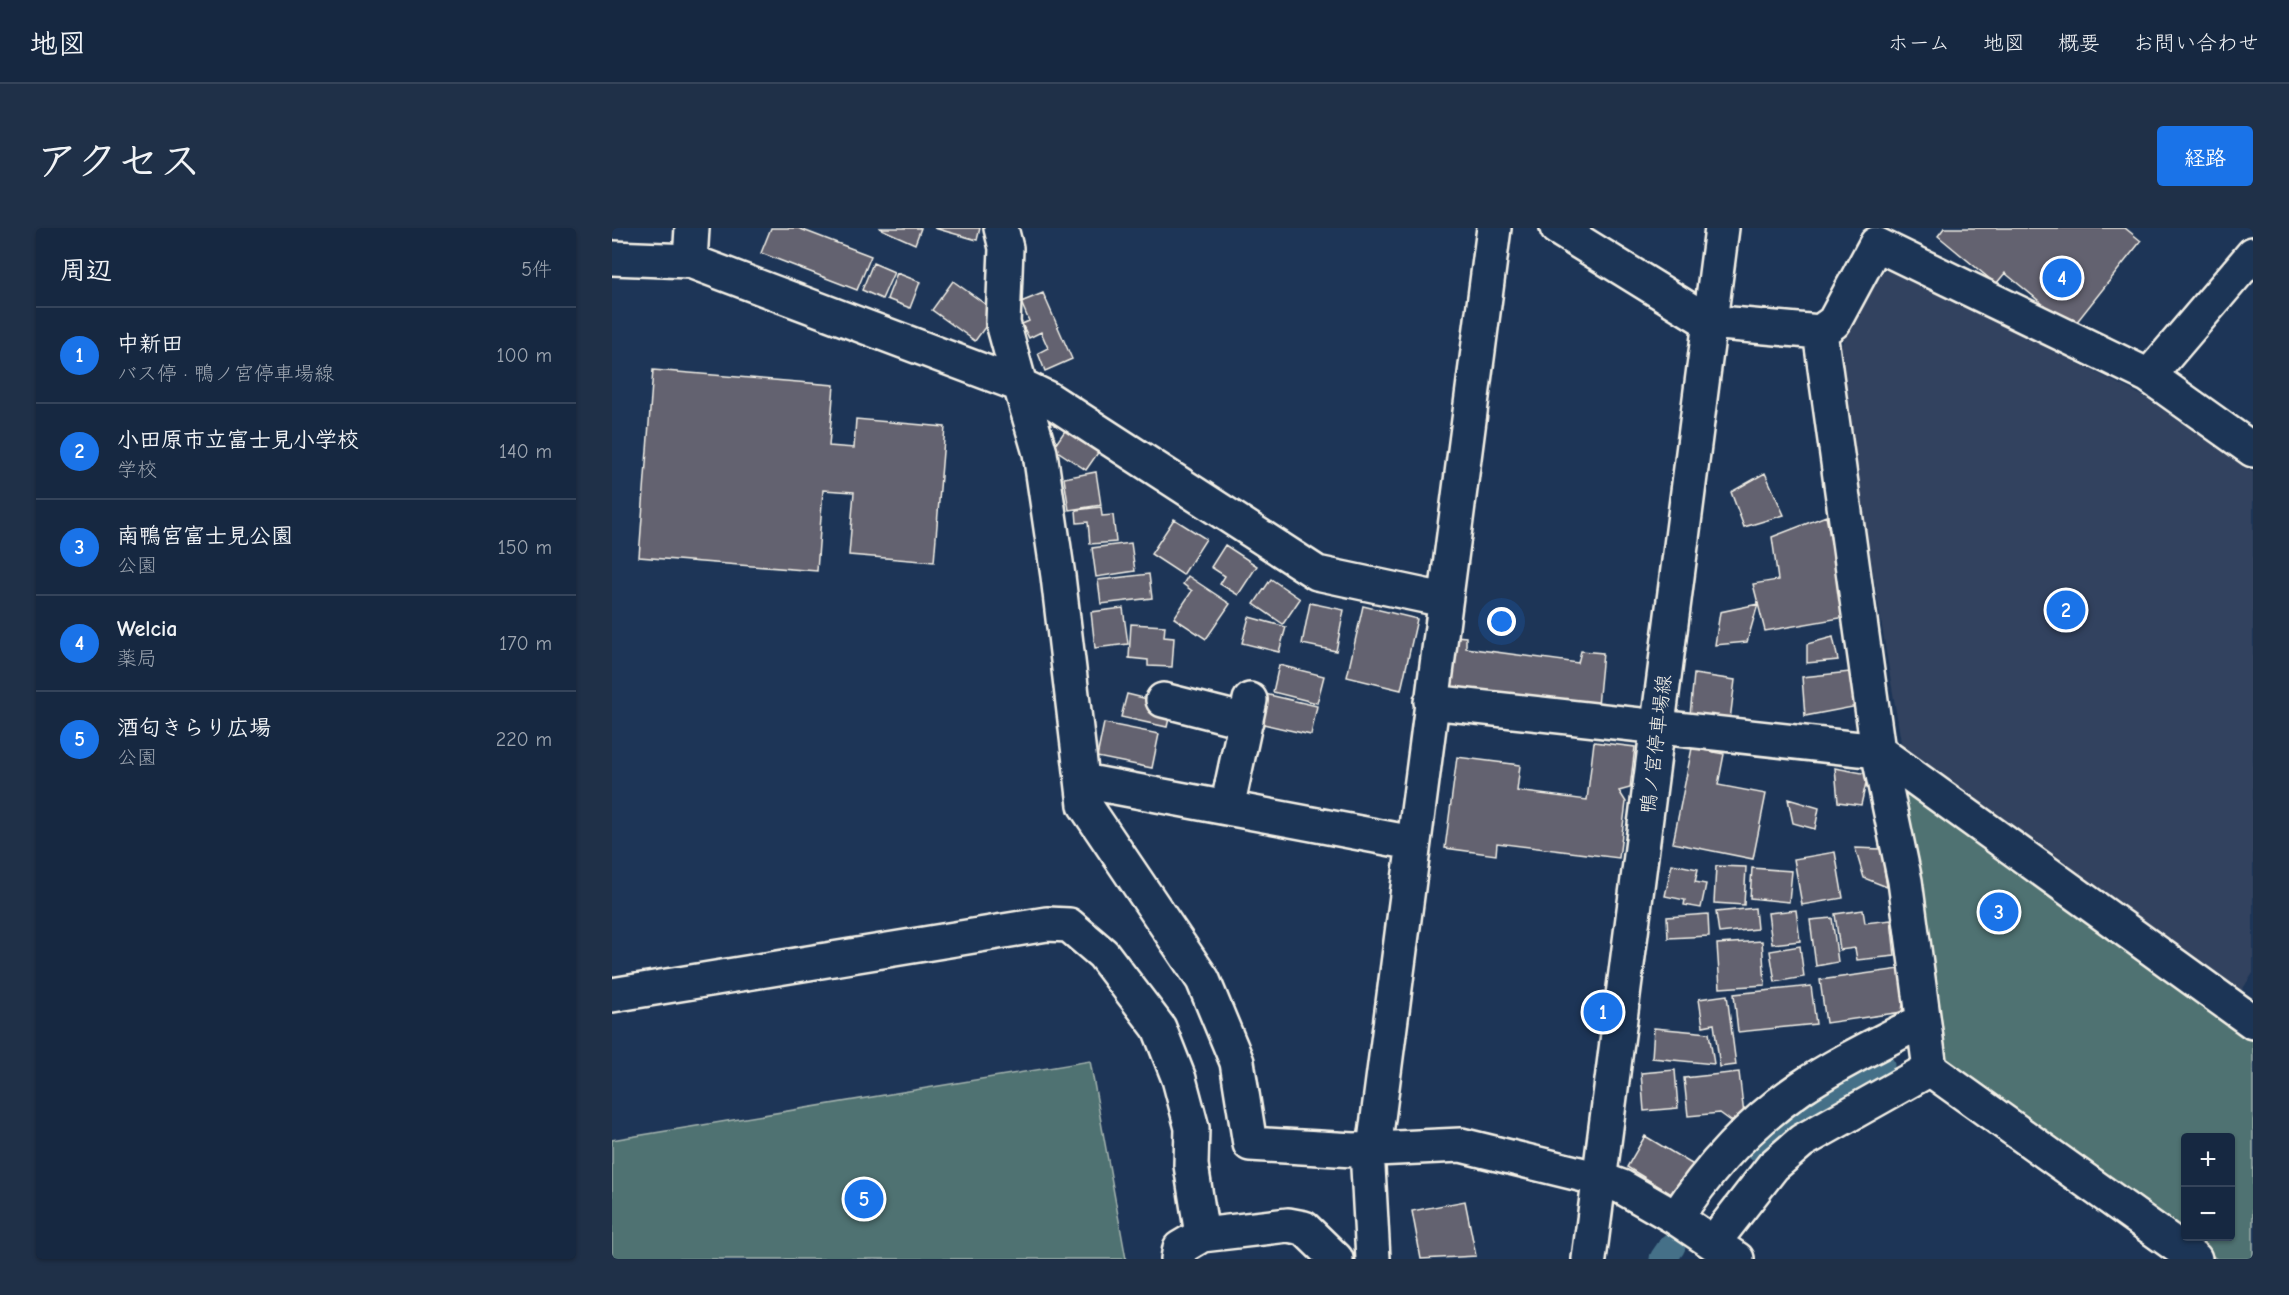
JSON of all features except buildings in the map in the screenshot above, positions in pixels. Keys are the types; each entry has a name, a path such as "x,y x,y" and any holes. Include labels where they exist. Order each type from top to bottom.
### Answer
{"street":[{"path":"690,261 692,228"},
{"path":"1001,228 1006,248 1003,322 1040,453 1085,805 1203,980 1237,1062 1250,1144 1371,1149 1461,1145 1599,1179 1622,1187 1676,1218 1720,1252 1773,1166 1802,1141 1930,1069"},
{"path":"1373,1259 1371,1149 1494,228"},
{"path":"1557,228 1709,322 1820,332 1833,322 1876,244 2149,376 2253,450"},
{"name":"鴨ノ宮停車場線","path":"1589,1259 1722,228"},
{"path":"2149,376 2253,254"},
{"path":"612,258 690,261 1020,385 1047,398 1317,573 1444,600"},
{"path":"1820,332 1878,752 1905,881 1930,1069 2195,1259"},
{"path":"1163,700 1248,710 1227,808"},
{"path":"1431,702 1878,752 2249,1011"},
{"path":"1083,781 1413,843"},
{"path":"612,995 1047,924 1069,925 1103,954 1159,1028 1179,1079 1192,1128 1191,1165 1202,1235"},
{"path":"1676,1218 1729,1148 1760,1119 1803,1086 1922,1021"},
{"path":"1178,1259 1180,1248 1202,1235 1288,1225 1304,1228 1336,1259"}],"shaded area":[{"path":"1889,269 2145,397 2253,472 2253,973 2242,990 2230,995 1902,748 1837,353 1877,277"}],"green space":[{"path":"1903,785 2253,1039 2253,1259 2217,1259 2192,1241 2235,1241 2235,1133 2181,1133 2181,1233 1942,1063"},
{"path":"1090,1061 1126,1259 612,1259 612,1140"}],"waterway":[{"path":"1754,1146 1774,1128 1881,1065"},
{"path":"1663,1259 1672,1246"}],"place":[{"name":"Welcia","path":"2062,278"},
{"name":"小田原市立富士見小学校","path":"2066,610"},
{"name":"南鴨宮富士見公園","path":"1999,912"},
{"name":"中新田","path":"1603,1012"},
{"name":"酒匂きらり広場","path":"864,1199"}]}
